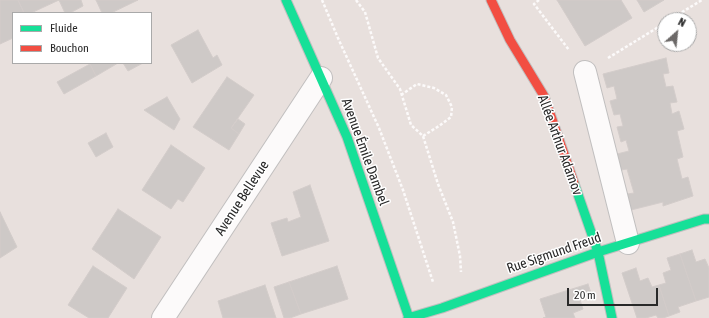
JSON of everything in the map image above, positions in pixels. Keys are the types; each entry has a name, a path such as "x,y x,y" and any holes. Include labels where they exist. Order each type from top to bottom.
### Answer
{"street":[{"name":"Avenue Émile Dambel","path":"286,0 347,137 408,318"},
{"name":"Allée Arthur Adamov","path":"491,0 510,40 544,96 598,252 612,318"},
{"path":"585,72 628,243"},
{"name":"Avenue Bellevue","path":"163,318 321,78"},
{"name":"Rue Sigmund Freud","path":"408,318 442,308 598,252 704,219 709,219"}],"path":[{"path":"322,0 379,128 401,184 442,308"},
{"path":"356,0 365,12 378,58 400,89 411,125 423,136 438,184 453,222 460,256 462,300"},
{"path":"539,0 534,4 585,72 657,27"},
{"path":"682,12 702,0"},
{"path":"401,95 417,84 434,88 446,95 452,107 451,117 423,136"}],"building":[{"path":"0,0 18,0 24,12 12,12 12,38 0,44"},
{"path":"18,0 59,0 33,12 24,12"},
{"path":"59,0 81,0 83,6 72,12 65,12"},
{"path":"96,0 138,0 113,12 102,12"},
{"path":"557,0 621,0 632,18 585,46"},
{"path":"637,0 664,0 644,12"},
{"path":"198,30 213,58 217,55 222,65 192,83 171,45"},
{"path":"666,58 669,73 663,74 666,87 673,86 677,102 670,103 672,114 679,111 684,129 677,131 683,157 677,159 682,179 688,177 693,196 663,206 663,202 631,210 627,194 634,193 627,169 621,170 617,154 629,151 626,140 621,142 617,127 623,126 620,114 614,115 610,101 617,99 614,86 607,88 603,74"},
{"path":"90,64 116,64 96,76"},
{"path":"90,64 96,76 64,94 57,82"},
{"path":"124,64 141,64 128,71"},
{"path":"227,77 254,95 231,128 239,134 229,150 193,127"},
{"path":"167,97 180,119 174,130 144,110"},
{"path":"238,119 245,124 239,134 231,128"},
{"path":"106,133 113,147 96,157 88,143"},
{"path":"171,145 205,168 183,202 178,199 171,209 142,190"},
{"path":"310,185 329,241 282,256 271,223 287,218 288,222 301,217 293,192"},
{"path":"118,209 161,237 134,279 92,249"},
{"path":"0,212 17,247 0,258"},
{"path":"692,250 696,262 705,259 709,268 709,297 696,301 680,254"},
{"path":"680,254 696,301 678,307 680,312 669,316 659,285 666,283 663,273 671,270 667,258"},
{"path":"93,266 127,288 108,318 89,318 68,305"},
{"path":"337,266 348,299 301,314 289,282"},
{"path":"636,268 640,281 648,278 652,287 659,285 669,316 658,318 656,315 646,318 637,318 622,273"},
{"path":"289,282 301,314 290,318 284,318 274,287"},
{"path":"588,284 592,296 580,300 583,309 573,313 575,318 543,318 546,317 540,299"},
{"path":"265,285 276,318 223,318 218,301"}],"traffic: fast":[{"path":"286,0 347,137 409,318"},
{"path":"574,183 598,252 612,318"},
{"path":"408,318 442,308 598,252 704,219 709,219"}],"traffic: jam":[{"path":"491,0 510,40 544,96 574,183"}]}
